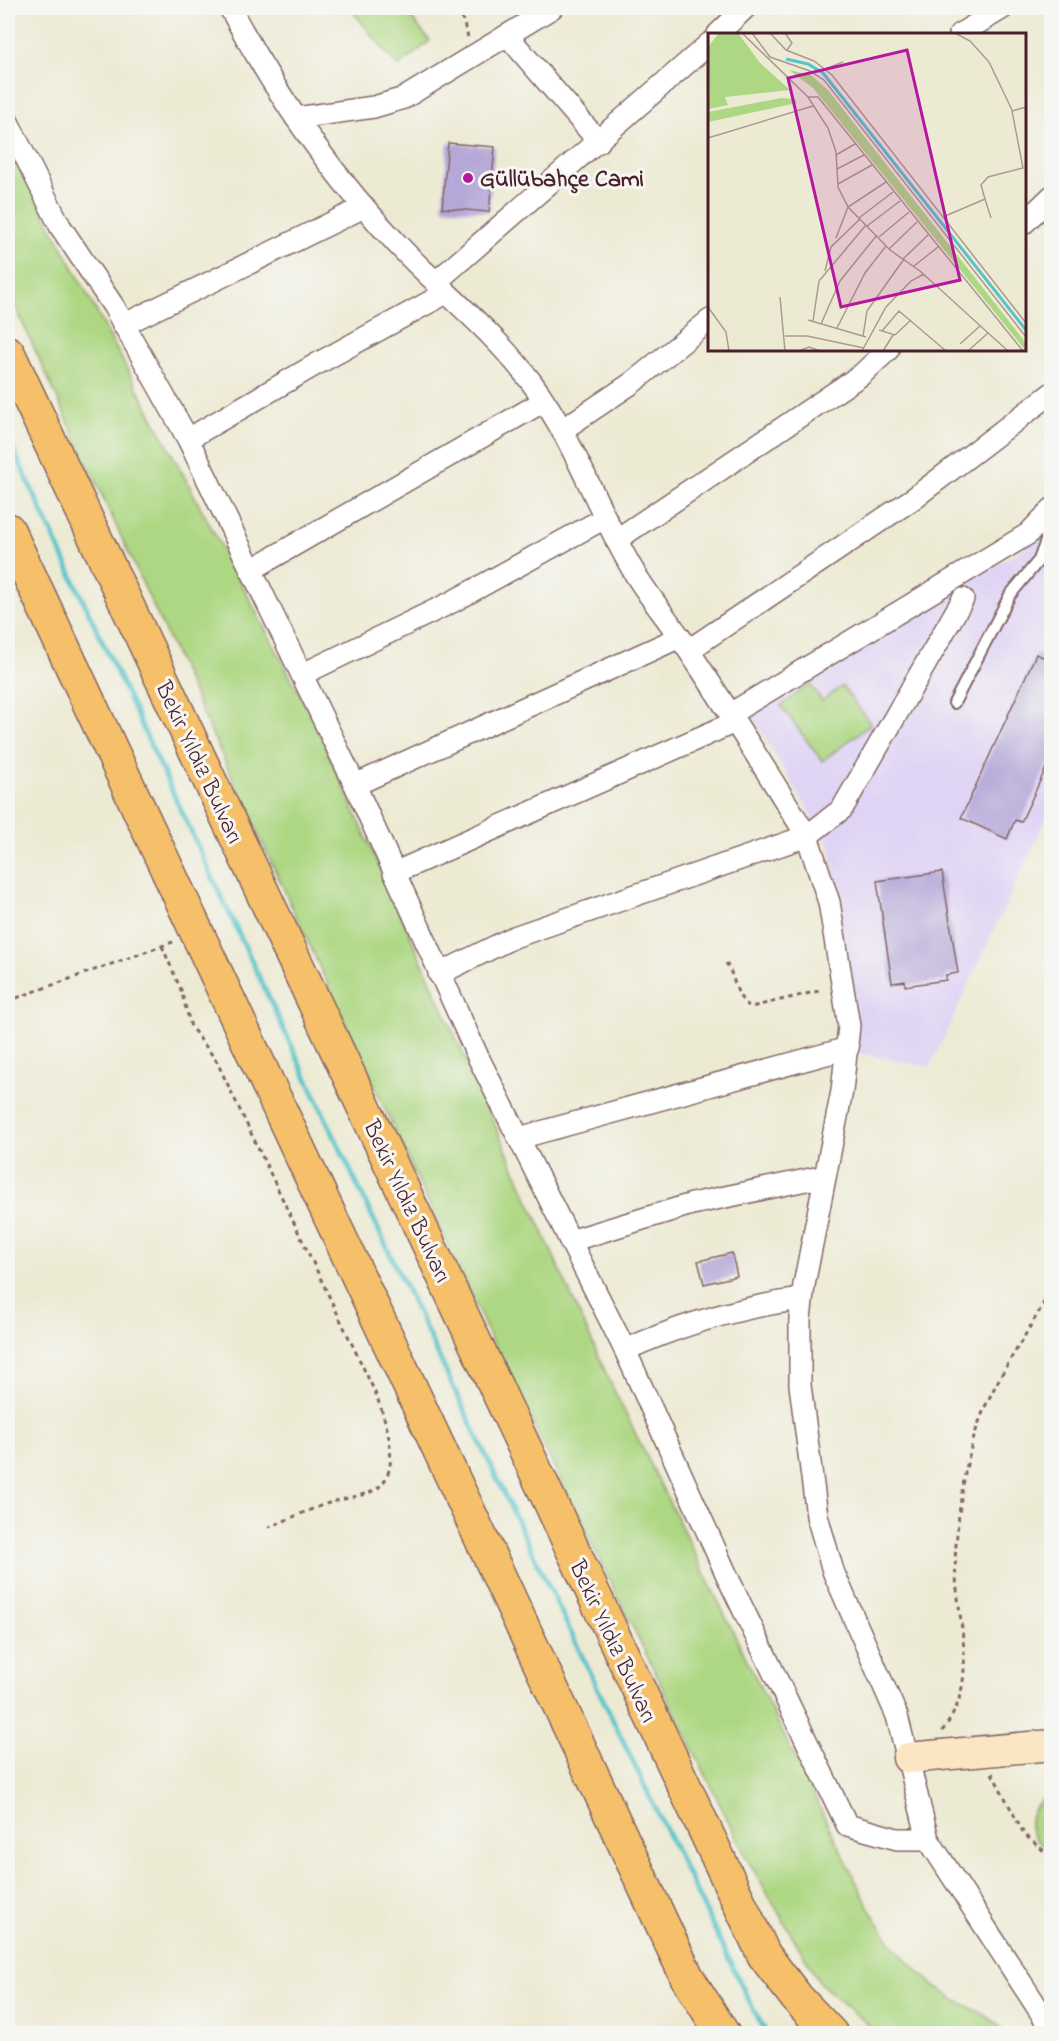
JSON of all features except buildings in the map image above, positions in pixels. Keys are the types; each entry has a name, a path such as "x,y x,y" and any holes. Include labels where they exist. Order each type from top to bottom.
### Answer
{"main road":[{"name":"Bekir Yıldız Bulvarı","path":"8,353 764,1955 796,1998 831,2034"},
{"path":"8,530 16,568 687,1977 723,2034"}],"street":[{"path":"230,8 296,118 364,207 441,288 492,335 544,401 589,483 603,519 635,575 733,718 807,836 829,902 849,1026 842,1091 802,1299 800,1385 817,1516 833,1571 886,1685 908,1758 928,1839 1052,2030"},
{"path":"296,118 389,103 419,90 552,8"},
{"path":"719,33 745,8"},
{"path":"962,33 1003,8"},
{"path":"507,35 599,142"},
{"path":"188,439 441,288 708,45"},
{"path":"8,122 60,226 123,325 188,439 303,674 439,974 625,1350 716,1550 847,1825 897,1839 928,1839"},
{"path":"1026,221 1052,196"},
{"path":"123,325 364,207"},
{"path":"561,430 632,383 708,322"},
{"path":"616,540 861,375 887,351"},
{"path":"355,785 684,644 914,498 1052,393"},
{"path":"251,570 544,401"},
{"path":"394,873 733,718 1028,534 1048,513"},
{"path":"303,674 452,602 603,519"},
{"path":"439,974 514,937 807,836 842,809 963,599"},
{"path":"519,1138 848,1048"},
{"path":"570,1241 703,1201 825,1176"},
{"path":"625,1350 705,1319 748,1308 802,1299"},
{"path":"908,1758 1052,1745"}],"lane":[{"path":"954,703 1010,595 1039,560 1046,541 1048,513"}],"path":[{"path":"459,8 468,35 468,59"},
{"path":"8,1002 162,946 181,990 191,1027 216,1060 373,1388 390,1436 387,1471 382,1482 373,1491 330,1502 269,1527"},
{"path":"726,963 736,981 740,998 751,1007 842,985"},
{"path":"938,1736 959,1706 966,1680 955,1565 962,1494 971,1446 994,1389 1052,1287"},
{"path":"983,1750 1017,1824 1032,1844 1052,1858"}],"shaded area":[{"path":"1051,532 1051,808 930,1067 859,1053 830,846 749,712"}],"green space":[{"path":"350,8 403,8 430,41 398,67"},
{"path":"8,145 314,721 610,1382 869,1908 895,1947 916,1969 953,1998 987,2016 1005,2033 878,2033 820,1983 746,1857 492,1341 8,291"},
{"path":"810,684 822,701 842,686 871,724 822,761 781,706"},
{"path":"1047,1797 1051,1797 1051,1849 1036,1839 1030,1825 1033,1810"}],"waterway":[{"path":"8,438 376,1225 658,1813 767,2034"}],"place":[{"name":"Güllübahçe Cami","path":"468,178"}]}
